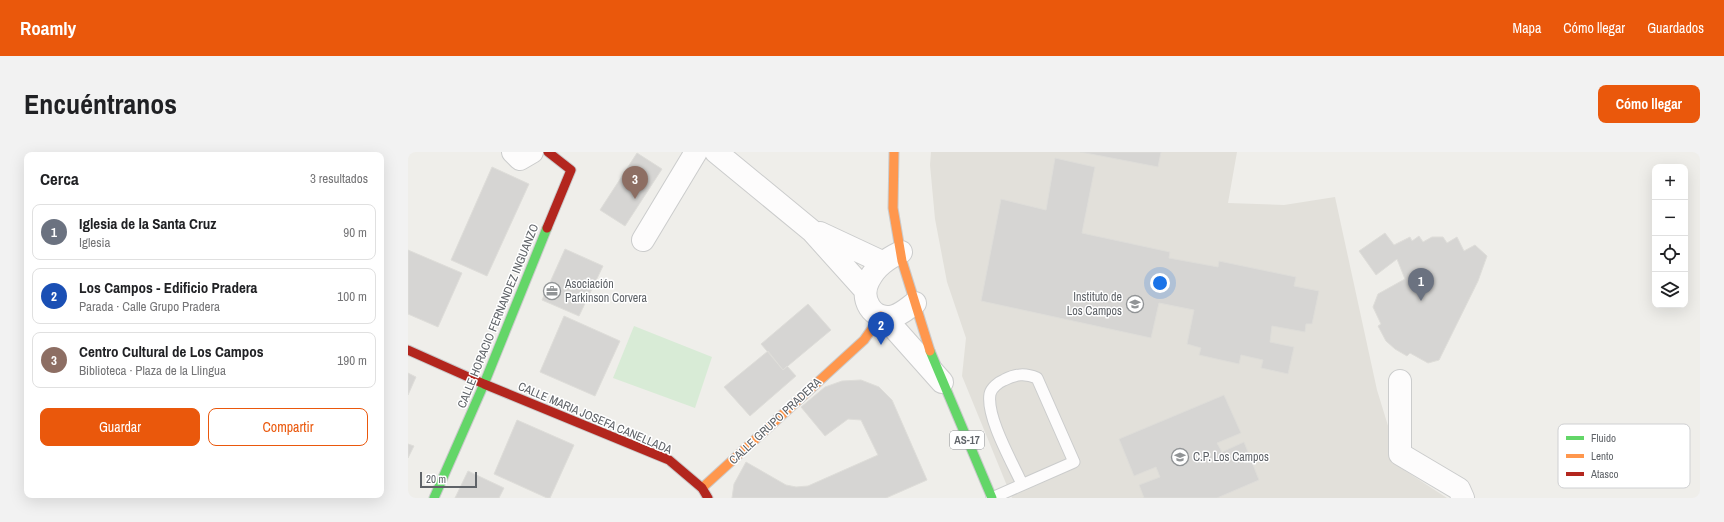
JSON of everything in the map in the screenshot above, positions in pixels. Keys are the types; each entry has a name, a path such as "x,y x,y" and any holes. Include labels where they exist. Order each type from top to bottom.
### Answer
{"street":[{"path":"514,152 520,159 532,152"},
{"name":"CALLE HORACIO FERNANDEZ INGUANZO","path":"434,498 484,384 571,170 548,152"},
{"path":"643,240 696,152"},
{"path":"716,152 812,230 865,290"},
{"name":"AS-17","path":"894,152 893,208 901,252 925,339 992,498"},
{"path":"812,230 882,262"},
{"path":"901,252 882,262 870,278 865,290 866,302 942,382"},
{"path":"879,315 895,316 915,303"},
{"name":"CALLE GRUPO PRADERA","path":"702,488 848,353 879,315"},
{"name":"CALLE MARIA JOSEFA CANELLADA","path":"408,350 484,384 669,460 702,488 708,498"},
{"path":"1400,381 1400,454 1459,489 1463,498"}],"lane":[{"path":"992,498 1074,462 1037,378 1026,374 1012,376 997,383 990,394 991,415 1022,484"}],"shaded area":[{"path":"931,152 1237,152 1228,203 1284,205 1335,197 1377,390 1401,468 1447,498 1012,498 962,376 966,338 947,282 935,219 930,165"}],"green space":[{"path":"634,326 712,357 695,408 613,378"}],"building":[{"path":"1080,152 1161,152 1158,167"},
{"path":"637,153 662,169 625,226 600,210"},
{"path":"1055,158 1095,167 1082,233 1170,252 1169,258 1218,267 1219,261 1296,277 1294,286 1319,291 1312,324 1306,324 1305,332 1272,326 1270,342 1294,347 1288,374 1261,368 1263,360 1241,355 1239,364 1199,355 1201,348 1187,344 1194,310 1159,303 1151,338 981,301 1001,199 1046,210"},
{"path":"492,167 529,184 487,276 451,260"},
{"path":"1385,233 1394,245 1410,237 1412,241 1419,236 1423,242 1432,237 1443,237 1447,243 1457,237 1464,251 1475,245 1487,256 1478,281 1439,360 1428,363 1410,353 1407,356 1395,349 1386,341 1378,326 1381,324 1373,307 1378,294 1405,279 1397,259 1376,275 1359,251"},
{"path":"565,249 603,266 579,316 542,300"},
{"path":"408,250 462,273 438,327 408,314"},
{"path":"808,304 831,330 783,370 761,344"},
{"path":"564,316 620,341 595,396 540,372"},
{"path":"768,351 783,370 787,366 796,376 750,416 724,387"},
{"path":"408,373 416,377 408,395"},
{"path":"861,380 879,387 892,400 927,480 886,498 732,498 734,484 746,462 786,485 796,487 808,486 878,455 861,420 848,419 825,436 801,407 825,387 842,381"},
{"path":"1224,395 1241,433 1217,443 1222,452 1244,442 1259,480 1217,498 1144,498 1139,485 1160,477 1156,467 1134,476 1119,439"},
{"path":"517,420 574,445 550,498 494,474"},
{"path":"408,444 414,446 408,458"},
{"path":"468,471 504,488 499,498 455,498"}],"traffic: fast":[{"path":"434,498 484,384 547,228"},
{"path":"930,351 992,498"}],"traffic: slow":[{"path":"894,152 893,208 902,261 930,351"},
{"path":"702,488 864,340 881,316"}],"traffic: jam":[{"path":"547,228 571,170 548,152"},
{"path":"408,350 484,384 669,460 702,488 708,498"}],"place":[{"name":"Centro Cultural de Los Campos","path":"635,199"},
{"name":"Asociación Parkinson Corvera","path":"552,291"},
{"name":"Iglesia de la Santa Cruz","path":"1421,301"},
{"name":"Instituto de Los Campos","path":"1135,304"},
{"name":"Los Campos - Edificio Pradera","path":"881,345"},
{"name":"C.P. Los Campos","path":"1180,457"}]}
